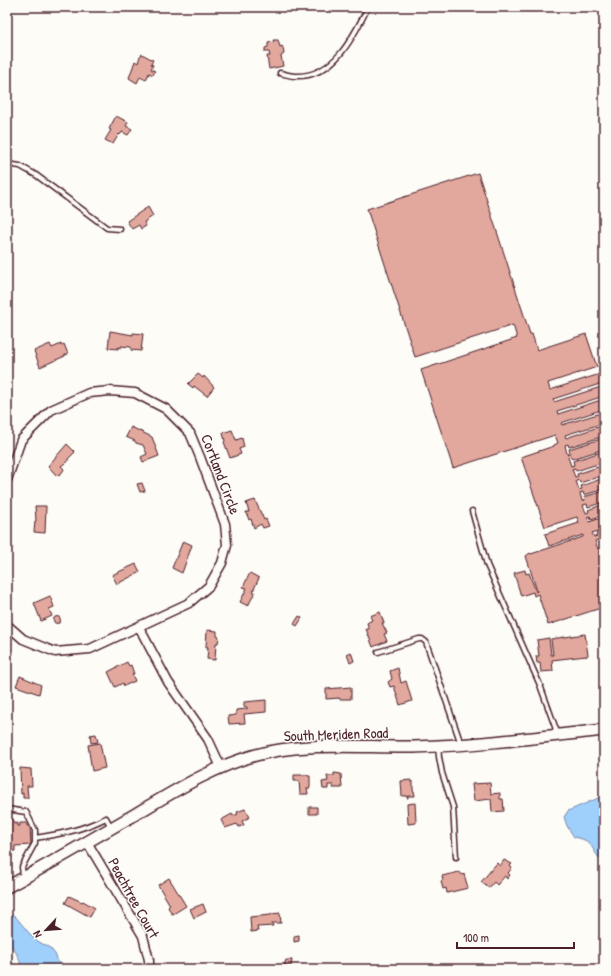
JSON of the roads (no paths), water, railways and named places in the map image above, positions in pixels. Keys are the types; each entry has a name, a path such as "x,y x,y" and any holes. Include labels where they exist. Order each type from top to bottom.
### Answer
{"main road":[{"name":"South Meriden Road","path":"7,887 176,790 221,767 257,754 298,748 438,746 604,730"}],"street":[{"name":"Cortland Circle","path":"7,480 21,440 51,410 89,393 110,391 135,393 166,409 190,433 225,524 227,545 222,563 209,586 189,603 90,649 55,652 23,639 7,626"},
{"path":"139,627 168,682 208,739 221,767"},
{"name":"Peachtree Court","path":"87,842 143,936 149,960 149,969"}],"lane":[{"path":"280,73 294,76 304,76 327,66 344,51 356,33 368,7"},
{"path":"7,164 20,166 36,175 107,228 120,229"},
{"path":"472,510 488,565 540,685 558,735"},
{"path":"378,652 419,639 426,642 461,744"},
{"path":"438,746 438,757 442,773 453,806 456,857"},
{"path":"7,809 26,812 35,830 35,843 22,867 23,878"},
{"path":"35,838 70,832 106,818 111,828"}],"water":[{"path":"603,796 604,860 600,859 588,842 574,837 567,826 564,817 568,811"},
{"path":"7,915 15,916 34,939 50,948 55,954 61,969 22,969 17,954 7,942"}]}
